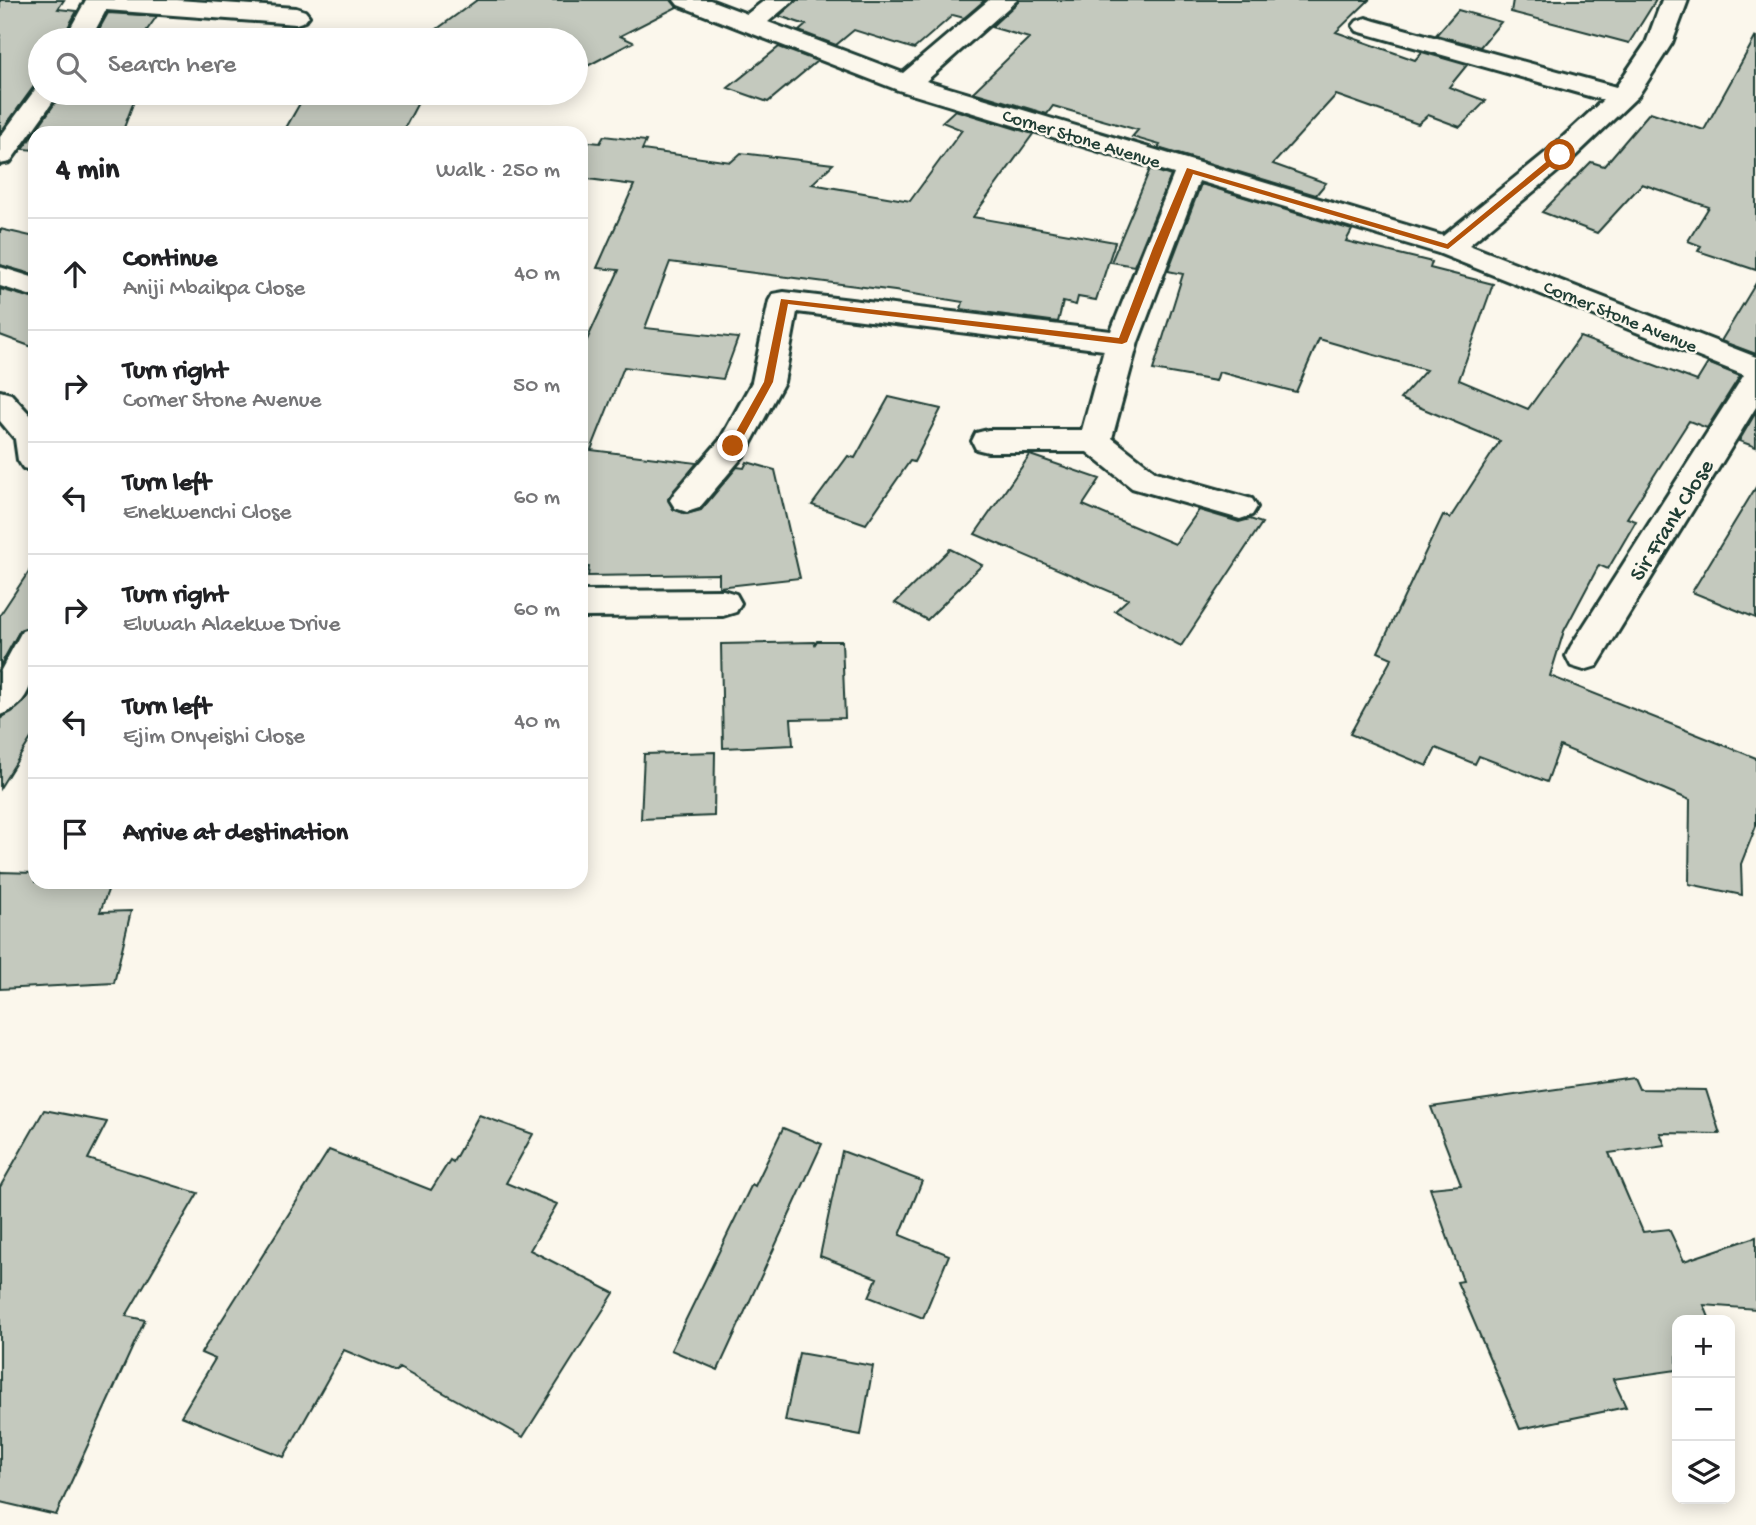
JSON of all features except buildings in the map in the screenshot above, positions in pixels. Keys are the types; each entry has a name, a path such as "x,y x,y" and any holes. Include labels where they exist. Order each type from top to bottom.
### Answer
{"street":[{"name":"Corner Stone Avenue","path":"687,0 908,84 1448,247 1756,368"},
{"path":"750,24 781,0"},
{"path":"908,84 1004,0"},
{"path":"1448,247 1560,155 1629,90 1659,43 1675,0"},
{"path":"84,28 99,1 296,16"},
{"path":"1366,26 1621,97"},
{"path":"0,156 37,105"},
{"path":"1095,441 1122,342 1190,170"},
{"path":"0,276 28,286"},
{"path":"687,500 733,446 768,382 784,301 1122,342"},
{"name":"Sir Frank Close","path":"1584,656 1756,381"},
{"path":"0,401 28,433"},
{"path":"988,442 1095,441 1144,480 1240,507"},
{"path":"588,604 723,603"},
{"path":"0,701 28,654"}],"route":[{"path":"733,446 768,382 784,301 1122,342 1190,170 1448,247 1560,155"}]}
